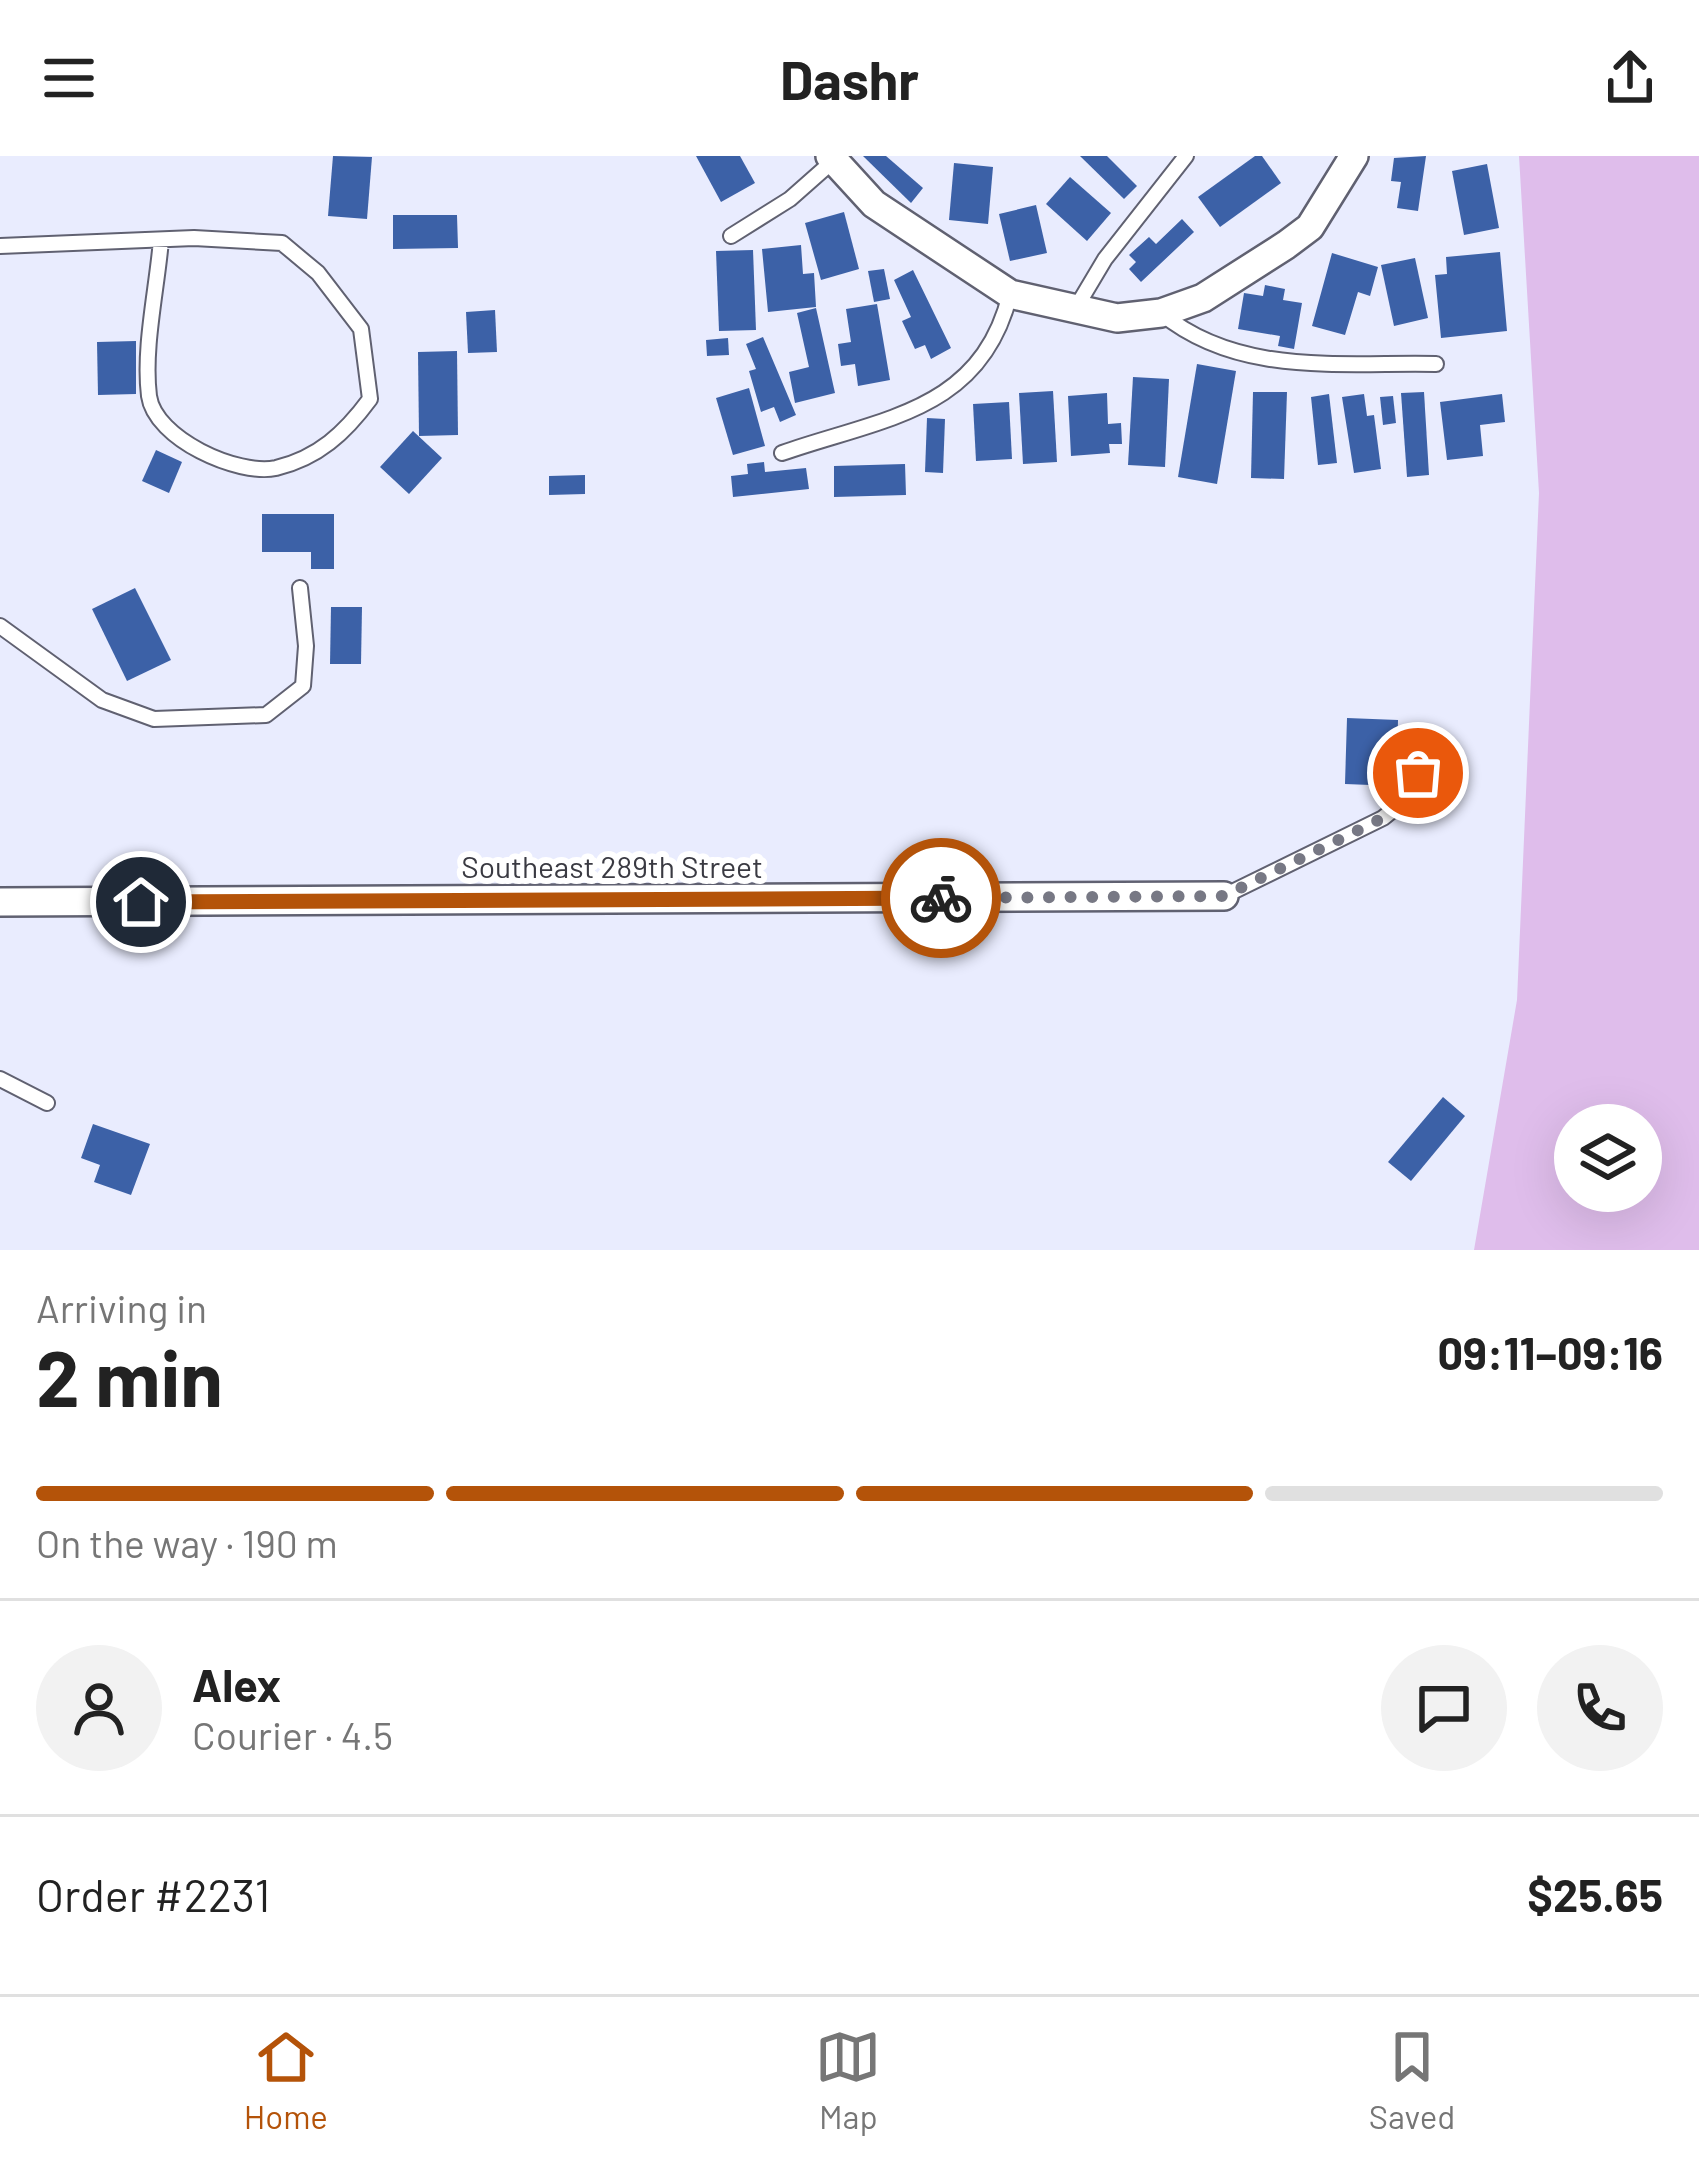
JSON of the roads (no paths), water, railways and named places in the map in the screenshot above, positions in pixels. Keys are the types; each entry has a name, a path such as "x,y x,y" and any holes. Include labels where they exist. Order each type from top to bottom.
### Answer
{"street":[{"path":"831,159 874,205 1010,294 1117,318 1161,313 1203,298 1310,227 1354,156"},
{"name":"Southeast 289th Street","path":"0,902 1224,896"}],"lane":[{"path":"1074,311 1105,259 1186,156"},
{"path":"731,236 790,199 831,159"},
{"path":"0,246 161,240 282,244 318,273 362,329 370,399 341,438 272,469 208,455 170,436 149,399 161,240"},
{"path":"782,453 950,393 986,357 1010,294"},
{"path":"1161,313 1204,343 1247,357 1436,364"},
{"path":"0,626 103,700 154,719 266,715 303,686 306,646 300,588"},
{"path":"1224,896 1383,818 1404,801 1418,773"},
{"path":"0,1079 47,1103"}]}
